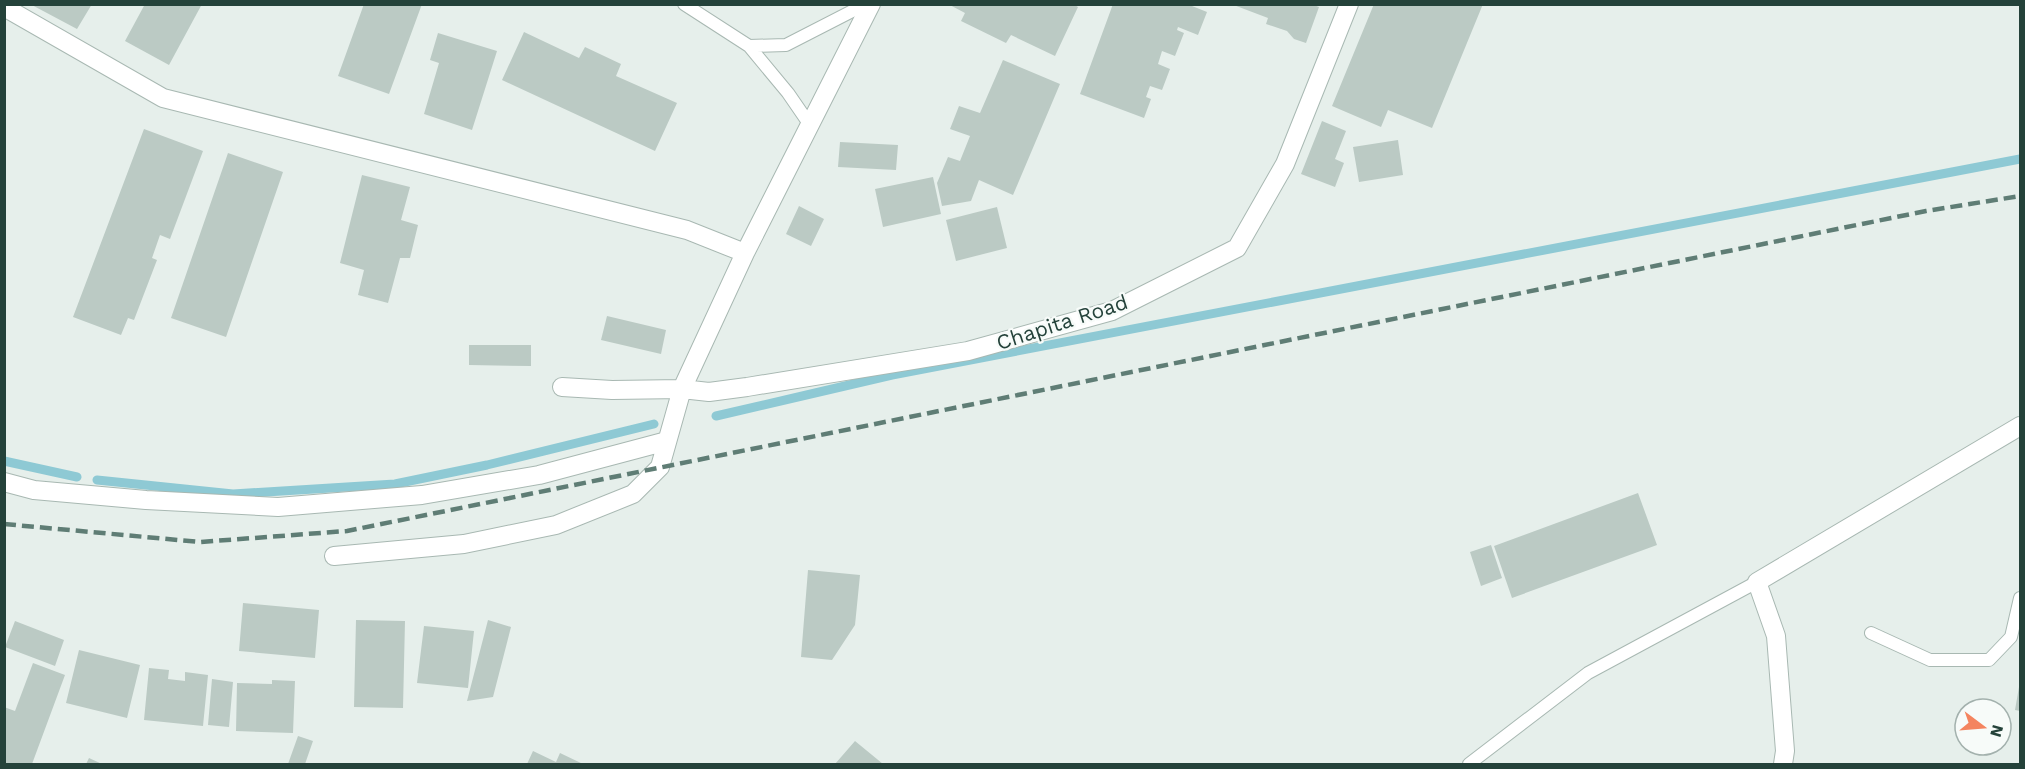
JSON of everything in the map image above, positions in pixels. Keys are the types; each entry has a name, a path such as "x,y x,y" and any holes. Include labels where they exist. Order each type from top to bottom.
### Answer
{"street":[{"path":"334,556 464,544 556,525 633,494 660,467 682,389 745,253 871,4"},
{"name":"Chapita Road","path":"562,387 612,390 682,389 709,392 747,387 968,351 1112,311 1237,248 1285,164 1349,4"},
{"path":"4,7 163,98 687,230 745,253"},
{"path":"1783,765 1785,751 1776,636 1756,582 2020,426"},
{"path":"4,482 45,491 146,500 278,507 422,495 539,475 667,441"}],"lane":[{"path":"684,4 749,46 788,93 810,125"},
{"path":"749,46 786,45 866,4"},
{"path":"1469,765 1588,673 1756,582"},
{"path":"1871,633 1930,660 1989,660 2011,637 2020,598"}],"building":[{"path":"30,4 92,4 77,29"},
{"path":"145,4 202,4 169,65 125,41"},
{"path":"364,4 422,4 389,94 338,76"},
{"path":"948,4 1073,4 1078,7 1055,56 1011,35 1006,43 961,21 965,13"},
{"path":"1113,4 1187,4 1207,12 1198,35 1178,27 1177,30 1184,33 1175,56 1162,51 1158,64 1170,69 1162,90 1150,86 1146,97 1151,99 1144,118 1080,94"},
{"path":"1231,4 1311,4 1319,7 1306,43 1294,39 1287,31 1266,24 1268,18"},
{"path":"1374,4 1483,4 1432,128 1388,110 1381,127 1332,106"},
{"path":"524,32 579,58 585,47 621,64 616,76 677,103 655,151 502,80"},
{"path":"438,33 497,51 472,130 424,114 439,63 430,60"},
{"path":"1003,60 1060,84 1013,195 979,180 971,201 942,206 937,183 948,157 960,161 970,136 950,129 959,106 980,113"},
{"path":"1322,121 1346,131 1335,159 1344,163 1335,187 1301,174"},
{"path":"144,129 203,151 170,239 160,235 152,258 157,260 134,320 128,318 121,335 73,317"},
{"path":"1398,140 1403,175 1359,182 1353,147"},
{"path":"840,142 898,145 896,170 838,167"},
{"path":"228,153 283,172 226,337 171,318"},
{"path":"362,175 410,187 401,220 418,225 410,258 400,258 388,303 358,295 364,270 340,263"},
{"path":"933,177 941,214 883,227 875,189"},
{"path":"799,206 824,219 811,246 786,234"},
{"path":"997,207 1007,248 956,261 946,220"},
{"path":"607,316 666,330 661,354 601,340"},
{"path":"469,345 531,345 531,366 469,365"},
{"path":"1638,493 1657,545 1512,598 1494,546"},
{"path":"1491,545 1502,578 1481,586 1470,552"},
{"path":"808,570 860,575 855,625 832,660 801,657"},
{"path":"243,603 319,610 315,658 239,651"},
{"path":"356,620 405,621 403,708 354,707"},
{"path":"488,620 511,627 493,697 467,701"},
{"path":"15,621 64,640 55,666 5,647"},
{"path":"424,626 474,631 468,688 417,683"},
{"path":"79,650 140,665 127,718 66,703"},
{"path":"33,663 65,675 32,764 4,764 4,707 15,711"},
{"path":"149,668 169,670 168,679 185,681 185,672 208,675 203,726 144,720"},
{"path":"212,679 233,682 229,727 208,725"},
{"path":"272,680 295,681 293,733 236,731 237,683 272,684"},
{"path":"2020,687 2020,711 2015,710"},
{"path":"298,736 313,741 305,764 288,764"},
{"path":"855,741 883,764 835,764"},
{"path":"533,751 556,762 560,753 583,764 527,764"},
{"path":"89,758 102,764 86,764"}],"waterway":[{"path":"716,416 892,375 2020,159"},
{"path":"97,480 233,494 395,484 487,465 654,424"},
{"path":"4,461 77,477"}],"railway":[{"path":"4,524 200,542 347,531 1926,211 2020,196"}]}
